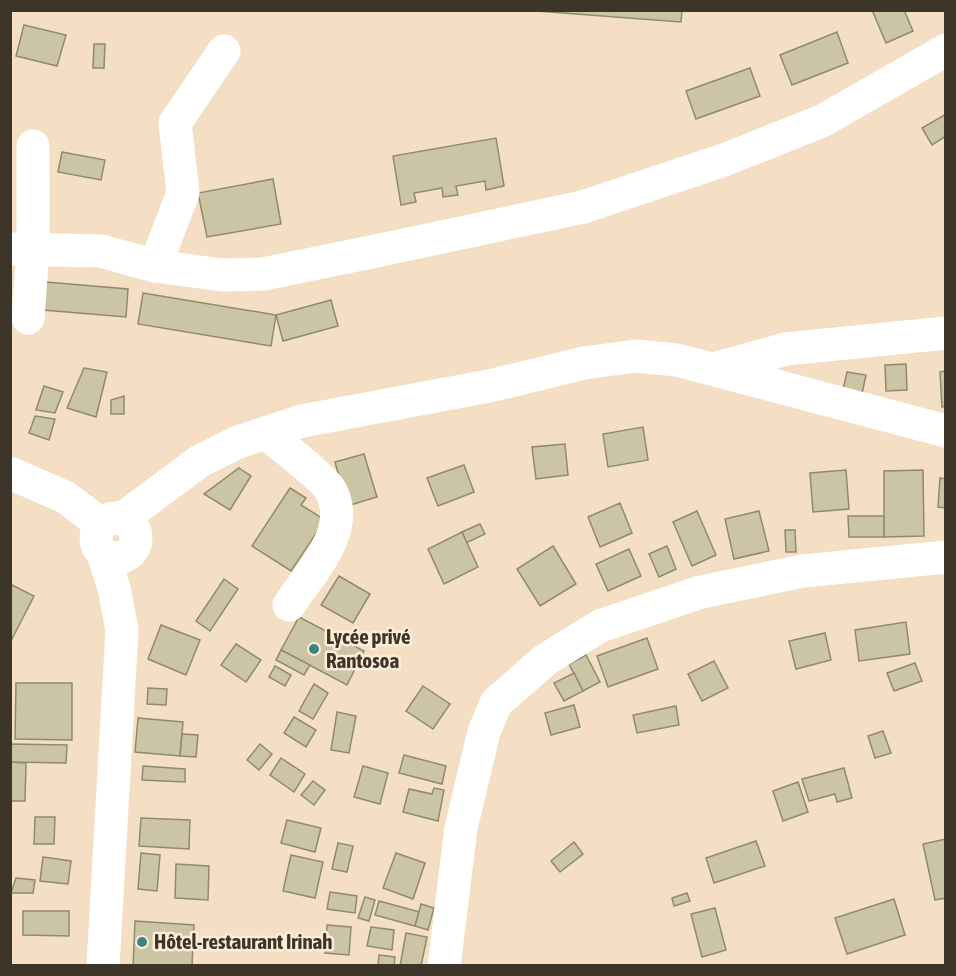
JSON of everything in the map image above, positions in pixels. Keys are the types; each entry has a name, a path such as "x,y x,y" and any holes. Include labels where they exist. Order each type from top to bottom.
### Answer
{"street":[{"path":"22,249 101,251 154,266 222,275 263,274 583,207 724,160 822,122 945,50"},
{"path":"154,266 183,193 176,123 224,51"},
{"path":"28,318 22,249 33,146"},
{"path":"714,369 786,349 945,333"},
{"path":"103,966 122,630 114,588 114,540 170,482 200,461 238,442 302,421 489,386 584,363 636,356 677,360 945,431"},
{"path":"266,433 331,489 338,516 334,536 289,605"},
{"path":"13,478 65,497 114,540"},
{"path":"444,966 461,828 484,732 496,703 545,660 600,626 702,592 803,571 945,557"}],"building":[{"path":"523,10 682,10 681,22"},
{"path":"872,10 904,10 913,31 886,43"},
{"path":"24,25 66,35 57,66 16,56"},
{"path":"837,32 848,63 792,85 780,55"},
{"path":"94,44 105,44 104,68 93,68"},
{"path":"750,68 760,96 696,119 686,91"},
{"path":"946,114 946,136 932,145 922,128"},
{"path":"496,138 504,186 486,190 485,181 456,186 458,195 443,197 442,188 414,193 416,202 401,205 393,156"},
{"path":"62,152 105,160 101,180 58,172"},
{"path":"273,179 281,224 207,237 198,193"},
{"path":"46,282 128,289 126,317 43,310"},
{"path":"143,293 276,315 271,346 138,324"},
{"path":"331,300 338,326 283,341 276,315"},
{"path":"906,364 907,390 886,391 885,365"},
{"path":"84,368 107,372 96,417 67,408"},
{"path":"946,371 946,406 942,407 940,372"},
{"path":"847,372 866,375 861,398 842,394"},
{"path":"44,386 63,392 55,413 36,410"},
{"path":"124,396 124,414 111,414 111,400"},
{"path":"35,416 55,419 49,440 29,433"},
{"path":"643,427 648,460 608,467 603,434"},
{"path":"565,444 568,475 536,479 532,447"},
{"path":"364,454 377,497 347,506 335,462"},
{"path":"464,465 474,492 438,506 427,478"},
{"path":"239,468 251,476 230,510 204,494"},
{"path":"846,470 849,509 813,512 810,473"},
{"path":"923,470 924,536 884,537 884,471"},
{"path":"940,478 946,479 946,508 938,507"},
{"path":"290,488 306,498 301,505 325,520 291,571 252,546"},
{"path":"620,503 632,533 600,547 588,517"},
{"path":"697,511 716,555 692,566 673,522"},
{"path":"759,511 769,551 734,559 725,519"},
{"path":"848,516 884,516 884,537 849,537"},
{"path":"480,524 485,534 466,543 462,532"},
{"path":"785,530 795,530 796,552 786,552"},
{"path":"462,532 478,567 444,584 428,549"},
{"path":"553,546 576,584 540,606 517,569"},
{"path":"667,546 676,569 659,577 649,554"},
{"path":"629,549 641,576 608,591 596,564"},
{"path":"339,576 370,594 353,623 321,605"},
{"path":"224,579 238,589 210,631 196,621"},
{"path":"10,584 34,596 10,643"},
{"path":"299,617 364,651 347,685 281,650"},
{"path":"906,622 910,654 859,661 855,630"},
{"path":"161,625 200,640 186,675 148,659"},
{"path":"825,633 831,660 796,669 789,641"},
{"path":"647,638 658,669 608,687 597,656"},
{"path":"236,644 261,660 246,682 221,665"},
{"path":"281,650 310,665 304,675 276,660"},
{"path":"586,655 600,682 583,691 569,664"},
{"path":"714,661 728,688 702,701 688,674"},
{"path":"915,663 922,681 894,691 887,673"},
{"path":"275,666 291,675 285,686 269,677"},
{"path":"574,673 583,691 564,701 554,683"},
{"path":"16,683 72,683 72,740 15,739"},
{"path":"314,684 328,693 313,719 299,711"},
{"path":"423,686 450,704 433,729 406,711"},
{"path":"148,688 167,689 166,705 147,704"},
{"path":"574,705 580,727 551,735 545,713"},
{"path":"676,706 679,725 637,733 633,715"},
{"path":"337,712 356,716 349,753 331,750"},
{"path":"294,717 316,730 306,747 284,733"},
{"path":"138,718 183,722 180,756 135,752"},
{"path":"883,731 891,753 875,758 868,736"},
{"path":"182,734 198,735 196,757 180,756"},
{"path":"10,744 67,745 66,763 10,762"},
{"path":"260,744 272,754 259,770 247,760"},
{"path":"404,755 446,766 442,784 399,773"},
{"path":"281,758 305,774 294,792 270,775"},
{"path":"10,762 26,763 25,801 10,801"},
{"path":"143,766 185,769 185,782 142,780"},
{"path":"363,766 388,773 380,804 354,797"},
{"path":"844,768 852,798 837,802 835,794 809,801 802,779"},
{"path":"313,781 325,790 314,805 301,795"},
{"path":"798,782 808,812 783,821 773,791"},
{"path":"434,788 444,790 438,821 403,812 409,789 432,794"},
{"path":"35,817 55,817 54,844 34,844"},
{"path":"141,818 190,820 189,849 139,846"},
{"path":"287,820 321,828 315,852 281,843"},
{"path":"946,839 946,898 935,900 923,844"},
{"path":"756,841 765,866 714,883 706,858"},
{"path":"574,842 583,854 560,872 551,861"},
{"path":"338,843 353,846 347,872 332,869"},
{"path":"141,853 160,855 157,891 138,889"},
{"path":"396,853 425,863 413,899 383,888"},
{"path":"291,855 323,862 315,898 283,891"},
{"path":"43,857 71,861 68,884 40,881"},
{"path":"176,864 209,866 208,900 175,898"},
{"path":"16,878 35,880 33,893 11,893"},
{"path":"330,892 357,896 355,913 327,909"},
{"path":"687,893 690,901 674,906 672,898"},
{"path":"365,897 375,900 369,921 358,918"},
{"path":"894,899 905,935 847,954 835,918"},
{"path":"379,901 420,912 415,926 375,915"},
{"path":"421,904 434,908 428,930 415,926"},
{"path":"715,908 726,950 702,957 691,914"},
{"path":"23,911 69,911 69,936 23,935"},
{"path":"135,921 194,925 192,966 133,966"},
{"path":"327,925 351,927 349,955 325,953"},
{"path":"371,927 394,930 392,950 367,946"},
{"path":"406,933 427,937 421,966 400,966"},
{"path":"379,955 395,957 394,966 378,966"}],"place":[{"name":"Lycée privé Rantosoa","path":"314,649"},
{"name":"Hôtel-restaurant Irinah","path":"142,942"}]}
